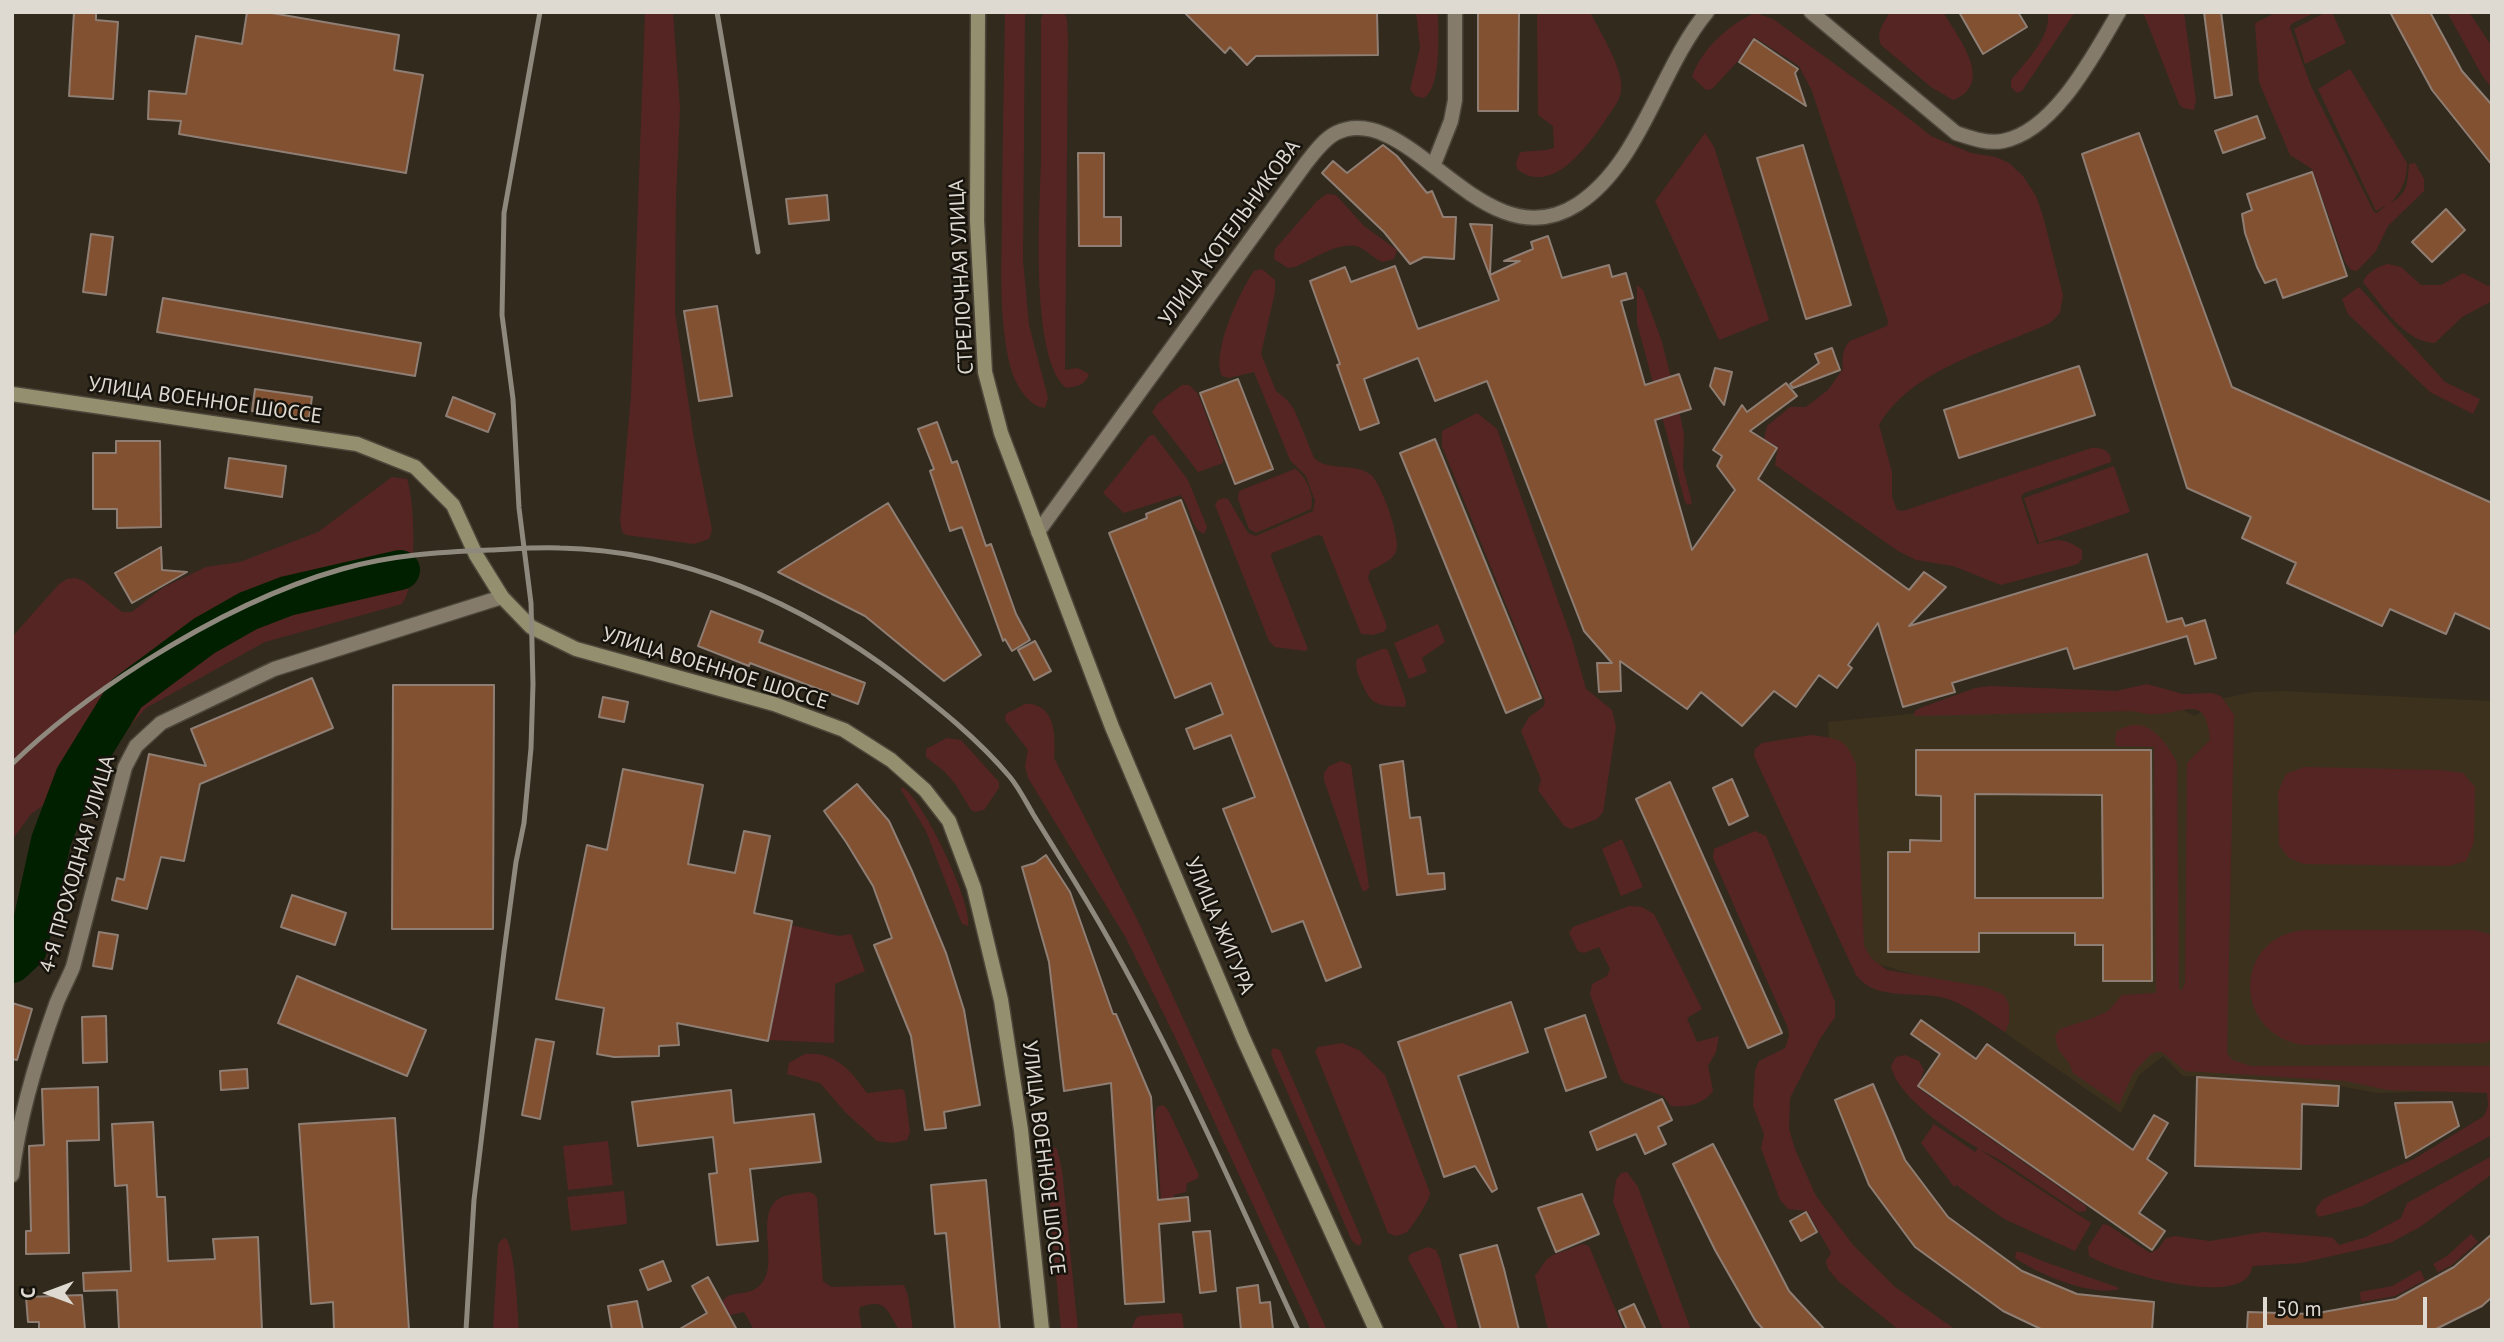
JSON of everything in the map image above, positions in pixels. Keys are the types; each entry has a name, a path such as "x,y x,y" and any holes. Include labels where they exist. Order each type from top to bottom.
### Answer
{"main road":[{"name":"СТРЕЛОЧНАЯ УЛИЦА","path":"978,12 977,221 985,372 1001,433 1038,532"},
{"name":"УЛИЦА ВОЕННОЕ ШОССЕ","path":"12,394 357,443 404,460 415,467 453,505 477,555 502,597 531,627 576,649 774,705 844,730 891,760 925,790 949,821 974,888 1001,1000 1021,1130 1042,1330"},
{"name":"УЛИЦА ЖИГУРА","path":"1038,532 1107,715 1212,965 1376,1330"}],"street":[{"path":"1434,164 1451,121 1455,100 1455,12"},
{"name":"УЛИЦА КОТЕЛЬНИКОВА","path":"1038,532 1318,149 1335,134 1356,129 1384,134 1434,164 1468,194 1507,213 1532,218 1555,215 1575,206 1596,191 1612,174 1658,98 1679,55 1707,12"},
{"path":"1811,12 1956,133 1977,141 2002,141 2033,128 2062,98 2092,58 2119,12"},
{"name":"4-Я ПРОХОДНАЯ УЛИЦА","path":"12,1175 16,1138 36,1068 59,998 73,967 125,767 136,746 161,723 274,669 502,597"}],"shaded area":[{"path":"645,12 673,12 680,108 675,312 694,440 712,530 709,539 694,544 626,535 622,532 620,520 631,396"},
{"path":"1005,12 1025,12 1023,260 1029,325 1048,398 1045,408 1034,404 1021,391 1013,375 1005,341 1001,262"},
{"path":"1044,12 1063,12 1067,18 1065,370 1078,368 1089,374 1080,385 1066,388 1054,371 1046,346 1039,279 1041,19"},
{"path":"1416,12 1438,12 1436,71 1430,92 1424,98 1415,96 1410,89 1420,48"},
{"path":"1537,12 1590,12 1611,52 1621,83 1616,104 1589,143 1567,165 1543,177 1530,176 1517,169 1516,163 1520,152 1554,148 1553,126 1538,115"},
{"path":"1890,12 1943,12 1970,59 1972,83 1966,93 1953,100 1931,87 1881,45 1880,32"},
{"path":"2048,12 2075,12 2022,91 2017,93 2011,87 2011,80 2042,40"},
{"path":"2143,12 2184,12 2196,100 2194,110 2183,108 2179,104"},
{"path":"2277,12 2316,12 2291,24 2290,28 2311,86 2374,212 2377,213 2387,205 2376,211 2318,89 2350,69 2407,163 2403,184 2391,203 2404,191 2409,164 2415,163 2424,179 2424,191 2388,226 2376,251 2357,271 2351,270 2345,262 2312,169 2290,155 2259,82 2255,23"},
{"path":"2326,12 2332,12 2346,43 2305,64 2294,29"},
{"path":"2447,12 2469,12 2492,47 2492,88 2483,77"},
{"path":"1755,13 1773,19 1931,136 1971,153 1996,157 2009,163 2023,176 2036,196 2063,295 2060,313 2050,323 1932,375 1911,389 1893,406 1879,425 1892,472 1892,497 1897,510 1903,511 2091,448 2105,450 2110,455 2111,462 2024,493 2021,497 2037,544 2055,540 2070,543 2082,550 2082,559 2078,564 2001,585 1953,566 1916,560 1898,551 1775,465 1778,447 1764,439 1767,426 1790,407 1806,407 1828,390 1843,369 1843,354 1850,341 1887,326 1888,321 1812,91 1799,66 1754,37 1738,61 1712,89 1706,90 1692,77 1702,57 1717,39 1735,24"},
{"path":"1705,133 1714,147 1769,320 1719,340 1655,201"},
{"path":"1327,194 1336,195 1364,226 1397,250 1394,259 1383,262 1359,247 1343,246 1295,267 1288,268 1274,259 1275,249 1317,201"},
{"path":"2388,264 2401,267 2421,285 2441,285 2463,273 2488,286 2492,284 2492,301 2462,317 2435,343 2424,341 2403,329 2363,282 2373,270"},
{"path":"1262,269 1275,280 1275,292 1261,354 1276,391 1294,409 1314,458 1326,465 1357,469 1371,475 1385,500 1396,536 1394,555 1370,571 1368,578 1387,626 1385,631 1373,635 1361,634 1322,536 1317,535 1272,553 1271,557 1308,649 1305,651 1275,647 1269,641 1215,505 1218,500 1228,499 1248,533 1256,536 1313,511 1315,501 1306,476 1290,460 1254,372 1229,378 1222,376 1220,353 1229,322 1254,271"},
{"path":"1637,285 1643,290 1662,342 1679,410 1684,435 1683,468 1692,503 1688,505 1637,323"},
{"path":"2359,287 2445,382 2480,399 2473,414 2430,392 2348,314 2342,299"},
{"path":"1182,385 1189,385 1198,394 1223,459 1223,463 1198,472 1152,412 1158,403"},
{"path":"1477,413 1497,429 1572,640 1586,689 1612,710 1616,727 1603,812 1597,819 1571,829 1564,826 1538,790 1541,779 1521,731 1529,717 1543,707 1545,701 1442,446 1442,431"},
{"path":"1154,435 1188,480 1207,527 1204,534 1196,527 1180,495 1124,513 1103,493 1149,436"},
{"path":"2114,466 2130,512 2039,543 2024,498"},
{"path":"1295,469 1309,487 1311,509 1256,533 1249,529 1238,499 1239,491"},
{"path":"392,477 407,479 412,506 413,562 411,579 402,604 265,642 146,708 116,741 103,773 85,786 45,804 31,814 12,840 12,637 59,584 75,578 84,581 122,612 132,612 164,587 206,567 240,562 318,532"},
{"path":"1438,624 1445,642 1422,658 1427,672 1409,679 1394,643"},
{"path":"1387,649 1389,653 1406,701 1405,707 1382,705 1372,700 1358,675 1357,659"},
{"path":"2147,684 2183,694 2212,693 2221,696 2234,715 2227,1053 2232,1060 2251,1066 2492,1066 2492,1135 2362,1206 2319,1217 2316,1208 2323,1199 2414,1159 2484,1116 2488,1106 2487,1093 2387,1090 2346,1081 2185,1071 2162,1052 2156,1052 2133,1073 2119,1105 2073,1073 2058,1049 2055,1036 2060,1029 2108,1011 2122,995 2156,991 2154,747 2116,746 2117,731 2128,726 2146,727 2160,738 2177,762 2179,989 2182,990 2185,983 2187,763 2210,740 2204,716 2192,709 2151,714 2132,711 1914,716 1915,711 1920,708 1975,688 1990,686 2116,691"},
{"path":"2283,691 2492,701 2492,1090 2377,1093 2339,1086 2183,1076 2163,1056 2139,1075 2121,1113 2015,1040 1938,982 1868,961 1861,945 1828,722 1919,713 2176,707 2195,716 2220,699 2253,692"},
{"path":"1025,704 1042,708 1052,722 1054,758 1140,925 1327,1330 1311,1330 1177,1041 1126,938 1028,778 1025,766 1028,750 1005,720 1006,714"},
{"path":"1811,735 1840,741 1856,764 1864,946 1872,959 1887,970 1985,987 2004,995 2009,1004 2009,1023 2005,1032 1970,1009 1948,999 1886,992 1865,984 1856,975 1754,756 1755,749 1762,743"},
{"path":"947,738 961,740 999,782 999,788 984,810 971,810 956,785 926,757 926,749"},
{"path":"1341,761 1351,765 1369,887 1366,891 1361,887 1324,780 1324,773 1329,766"},
{"path":"2304,767 2441,770 2463,773 2475,787 2474,842 2466,861 2449,866 2304,864 2289,858 2279,845 2278,792 2286,774"},
{"path":"902,787 921,810 955,875 963,896 968,926 962,924 926,831 901,790"},
{"path":"1755,831 1766,836 1835,1002 1835,1017 1820,1039 1790,1098 1789,1129 1795,1149 1816,1196 1854,1246 1895,1287 1956,1330 1899,1330 1839,1282 1828,1269 1826,1261 1831,1253 1807,1211 1788,1209 1780,1200 1761,1148 1764,1134 1753,1106 1755,1071 1759,1061 1785,1048 1789,1036 1788,1028 1713,858 1714,849"},
{"path":"1622,839 1643,887 1621,896 1602,849"},
{"path":"1629,906 1642,907 1654,914 1702,1009 1687,1018 1697,1042 1719,1036 1716,1052 1708,1066 1713,1091 1695,1104 1671,1106 1663,1096 1625,1083 1620,1078 1590,994 1592,984 1607,976 1610,969 1599,947 1584,953 1578,951 1569,933 1573,927"},
{"path":"791,925 839,936 851,934 865,971 835,984 834,1043 769,1040"},
{"path":"2305,930 2475,930 2492,935 2492,1040 2483,1043 2305,1045 2281,1038 2264,1024 2254,1006 2250,986 2254,967 2264,949 2281,936"},
{"path":"1342,1043 1359,1050 1385,1075 1430,1193 1406,1233 1396,1236 1388,1233 1315,1051 1318,1047"},
{"path":"1273,1048 1280,1050 1361,1238 1362,1242 1358,1246 1352,1241 1273,1059"},
{"path":"805,1054 834,1059 855,1077 867,1093 902,1089 905,1093 910,1132 907,1140 893,1143 877,1141 846,1113 820,1083 787,1074 789,1063"},
{"path":"1905,1055 1919,1061 1924,1070 1918,1088 2086,1206 2086,1211 2078,1212 1979,1149 2091,1223 2075,1251 2004,1219 1956,1185 1954,1187 1921,1143 1934,1124 1975,1152 1978,1148 1927,1113 1903,1090 1891,1066 1896,1057"},
{"path":"1163,1105 1168,1110 1199,1175 1197,1179 1187,1183 1186,1192 1174,1195 1174,1211 1162,1215 1155,1113 1157,1107"},
{"path":"608,1141 613,1185 568,1190 563,1146"},
{"path":"1053,1147 1057,1149 1062,1170 1078,1330 1061,1330 1045,1153"},
{"path":"2492,1156 2492,1174 2420,1227 2390,1243 2301,1263 2254,1266 2244,1280 2228,1286 2204,1287 2150,1278 2124,1271 2089,1256 2088,1247 2103,1224 2150,1253 2158,1249 2165,1239 2174,1236 2210,1241 2263,1232 2333,1238 2339,1245 2366,1237 2401,1218 2407,1203"},
{"path":"1627,1172 1638,1187 1691,1330 1663,1330 1613,1202 1616,1180 1621,1173"},
{"path":"624,1191 627,1224 571,1231 567,1197"},
{"path":"809,1192 817,1198 823,1281 831,1287 904,1285 913,1330 899,1330 885,1308 875,1304 860,1307 862,1330 754,1330 744,1312 726,1316 722,1306 724,1299 757,1288 767,1274 767,1225 773,1204 785,1196"},
{"path":"2471,1234 2478,1242 2452,1265 2438,1272 2433,1264 2447,1256"},
{"path":"506,1238 514,1269 519,1330 493,1330 498,1245"},
{"path":"1583,1244 1589,1246 1624,1330 1548,1330 1535,1276 1553,1255"},
{"path":"1428,1247 1436,1250 1440,1259 1458,1330 1446,1330 1408,1259 1410,1254"},
{"path":"2016,1252 2119,1289 2095,1290 2051,1277 2015,1258"},
{"path":"2420,1270 2425,1280 2395,1296 2361,1302 2360,1292 2392,1286"},
{"path":"1182,1314 1184,1330 1132,1328 1136,1318 1140,1316"}],"building":[{"path":"74,12 96,12 96,20 118,22 113,99 69,96"},
{"path":"247,12 266,12 399,35 394,70 423,75 406,173 179,134 181,121 148,119 149,91 186,94 196,36 242,44"},
{"path":"1184,12 1377,12 1378,55 1256,56 1247,65 1230,47 1225,53"},
{"path":"1478,12 1519,12 1518,111 1478,111"},
{"path":"1959,12 2018,12 2027,27 1983,54"},
{"path":"2204,12 2221,12 2232,95 2215,98"},
{"path":"2390,12 2430,12 2462,71 2492,105 2492,165 2432,90"},
{"path":"1754,39 1798,69 1795,73 1806,106 1739,62"},
{"path":"2257,116 2265,138 2223,153 2215,131"},
{"path":"2139,133 2232,387 2492,503 2492,630 2455,613 2446,634 2390,609 2382,626 2287,583 2296,563 2242,538 2251,517 2187,488 2082,154"},
{"path":"1383,145 1397,156 1427,193 1432,191 1443,217 1456,217 1454,259 1424,257 1410,264 1384,232 1322,173 1333,161 1347,173"},
{"path":"1803,145 1851,305 1806,319 1757,158"},
{"path":"1078,153 1104,153 1104,217 1121,217 1121,246 1079,246"},
{"path":"2312,172 2347,276 2283,298 2276,279 2265,283 2257,267 2245,233 2242,214 2252,210 2247,194"},
{"path":"827,195 829,220 789,224 786,199"},
{"path":"2446,209 2465,230 2432,262 2412,242"},
{"path":"1470,224 1492,225 1490,275 1520,261 1504,261 1533,249 1531,242 1548,236 1562,278 1609,265 1612,277 1626,273 1633,298 1621,301 1645,385 1679,374 1691,409 1655,420 1692,550 1735,490 1717,466 1722,456 1713,450 1742,405 1747,412 1786,383 1797,396 1750,431 1777,448 1758,479 1909,590 1924,572 1946,587 1909,626 2147,554 2167,622 2182,618 2185,626 2205,620 2216,658 2195,664 2187,636 2074,669 2067,648 1952,683 1955,692 1903,707 1878,623 1848,665 1852,668 1837,688 1819,675 1796,707 1774,691 1742,726 1701,692 1687,709 1620,661 1621,691 1599,692 1597,663 1612,663 1584,631 1487,381 1435,401 1418,358 1364,379 1379,423 1360,430 1310,281 1345,267 1351,282 1395,266 1418,329 1499,300"},
{"path":"91,234 113,237 106,295 83,292"},
{"path":"163,298 421,343 415,376 157,332"},
{"path":"717,306 732,396 699,401 684,311"},
{"path":"1832,348 1840,370 1793,388 1790,384 1819,363 1815,354"},
{"path":"2079,366 2095,415 1959,458 1944,410"},
{"path":"1715,368 1732,372 1724,405 1710,386"},
{"path":"1238,379 1273,469 1235,484 1200,393"},
{"path":"255,389 312,397 309,418 252,411"},
{"path":"453,397 495,414 488,432 446,416"},
{"path":"937,422 952,463 957,461 986,546 991,544 1016,614 1030,640 1012,651 1005,639 1003,641 962,527 950,531 930,471 934,469 918,429"},
{"path":"1435,439 1541,698 1506,713 1400,453"},
{"path":"116,441 160,441 161,527 117,528 117,509 93,509 93,453 116,453"},
{"path":"229,458 286,466 282,497 225,488"},
{"path":"1181,500 1361,967 1326,981 1303,921 1272,932 1223,809 1255,797 1231,735 1194,749 1186,729 1223,714 1211,683 1175,698 1109,533 1147,518 1146,514"},
{"path":"888,503 981,655 944,681 865,616 778,572"},
{"path":"161,547 162,570 187,572 132,603 115,573"},
{"path":"711,611 763,631 759,642 865,683 858,704 698,646"},
{"path":"1035,641 1051,671 1034,680 1018,650"},
{"path":"312,678 333,728 200,784 184,861 161,857 147,909 112,900 117,878 124,880 149,754 206,766 191,729"},
{"path":"393,685 494,685 493,929 392,929"},
{"path":"603,697 628,702 624,722 599,717"},
{"path":"1916,750 2151,750 2152,981 2103,981 2103,945 2075,945 2075,933 1979,933 1979,952 1888,952 1888,852 1910,852 1910,840 1941,841 1941,796 1916,795","holes":["1975,794 2102,795 2103,898 1975,898"]},
{"path":"1403,761 1410,818 1420,817 1428,874 1444,873 1445,889 1397,895 1380,765"},
{"path":"623,769 703,785 688,864 735,873 744,831 770,836 754,913 792,921 768,1041 677,1023 679,1045 659,1046 659,1056 614,1057 597,1054 604,1008 556,999 587,845 607,850"},
{"path":"1732,779 1748,816 1729,825 1713,788"},
{"path":"1670,782 1782,1033 1748,1048 1636,799"},
{"path":"857,784 889,821 946,953 964,1010 980,1105 944,1112 946,1128 925,1130 911,1036 874,945 892,938 873,886 824,811"},
{"path":"1046,855 1070,892 1113,1014 1116,1014 1151,1097 1158,1200 1188,1197 1190,1221 1159,1224 1164,1302 1125,1304 1111,1083 1064,1091 1049,962 1022,867 1035,863"},
{"path":"292,895 346,913 335,945 281,927"},
{"path":"99,932 118,935 112,969 93,966"},
{"path":"297,976 426,1030 407,1076 278,1023"},
{"path":"1511,1002 1528,1052 1458,1076 1497,1189 1492,1192 1475,1166 1444,1177 1398,1042"},
{"path":"12,1003 32,1009 17,1060 12,1059"},
{"path":"1585,1015 1606,1077 1566,1091 1545,1029"},
{"path":"106,1016 107,1062 83,1063 82,1017"},
{"path":"1921,1020 1976,1059 1987,1044 2133,1150 2154,1115 2168,1123 2147,1159 2167,1173 2139,1213 2165,1231 2152,1250 1918,1086 1940,1054 1911,1034"},
{"path":"536,1039 554,1042 540,1119 522,1115"},
{"path":"247,1069 248,1088 221,1090 220,1071"},
{"path":"2197,1077 2339,1086 2338,1106 2302,1104 2301,1169 2195,1166"},
{"path":"1873,1084 1905,1160 1948,1217 2022,1271 2077,1294 2154,1302 2152,1330 2043,1330 2003,1311 1915,1247 1869,1185 1835,1100"},
{"path":"98,1087 99,1140 67,1141 69,1253 26,1254 26,1231 31,1231 29,1146 44,1145 42,1089"},
{"path":"731,1090 734,1123 814,1114 821,1162 750,1169 758,1241 717,1245 709,1174 717,1173 713,1137 638,1146 632,1102"},
{"path":"1662,1099 1672,1120 1658,1127 1666,1144 1645,1154 1636,1134 1597,1150 1590,1132"},
{"path":"2452,1102 2459,1126 2406,1158 2395,1103"},
{"path":"395,1118 409,1330 334,1330 333,1302 311,1304 299,1124"},
{"path":"153,1122 157,1197 165,1197 168,1261 215,1259 213,1239 258,1237 262,1330 119,1330 117,1290 84,1291 83,1273 131,1271 127,1185 115,1186 112,1124"},
{"path":"1713,1144 1789,1291 1825,1330 1764,1330 1755,1320 1715,1250 1673,1164"},
{"path":"986,1180 1000,1330 955,1330 946,1233 935,1234 931,1185"},
{"path":"1582,1194 1599,1234 1556,1252 1538,1208"},
{"path":"1806,1212 1817,1232 1801,1241 1790,1221"},
{"path":"1210,1231 1216,1291 1200,1293 1193,1232"},
{"path":"2492,1234 2492,1297 2482,1306 2434,1330 2247,1330 2248,1312 2312,1314 2396,1299 2454,1267"},
{"path":"1497,1245 1519,1330 1481,1330 1460,1255"},
{"path":"663,1261 671,1281 648,1290 640,1270"},
{"path":"708,1277 737,1330 678,1330 707,1313 692,1286"},
{"path":"1258,1285 1260,1303 1270,1302 1273,1330 1241,1330 1237,1288"},
{"path":"82,1295 85,1330 39,1330 39,1322 28,1322 26,1297"},
{"path":"637,1301 643,1330 612,1330 608,1306"},
{"path":"1634,1304 1646,1330 1627,1330 1619,1311"}],"waterway":[{"path":"12,963 27,949 51,841 75,777 126,694 204,636 248,611 287,596 400,570"}],"railway":[{"path":"466,1330 474,1200 504,952 524,823 531,748 531,603 519,508 513,399 502,315 504,213 540,12"},
{"path":"717,12 758,252"},
{"path":"12,764 92,697 191,634 290,586 360,564 434,553 560,548 606,551 651,559 696,570 740,586 823,626 899,677 971,736 1013,781 1107,936 1137,991 1193,1102 1298,1330"}]}
